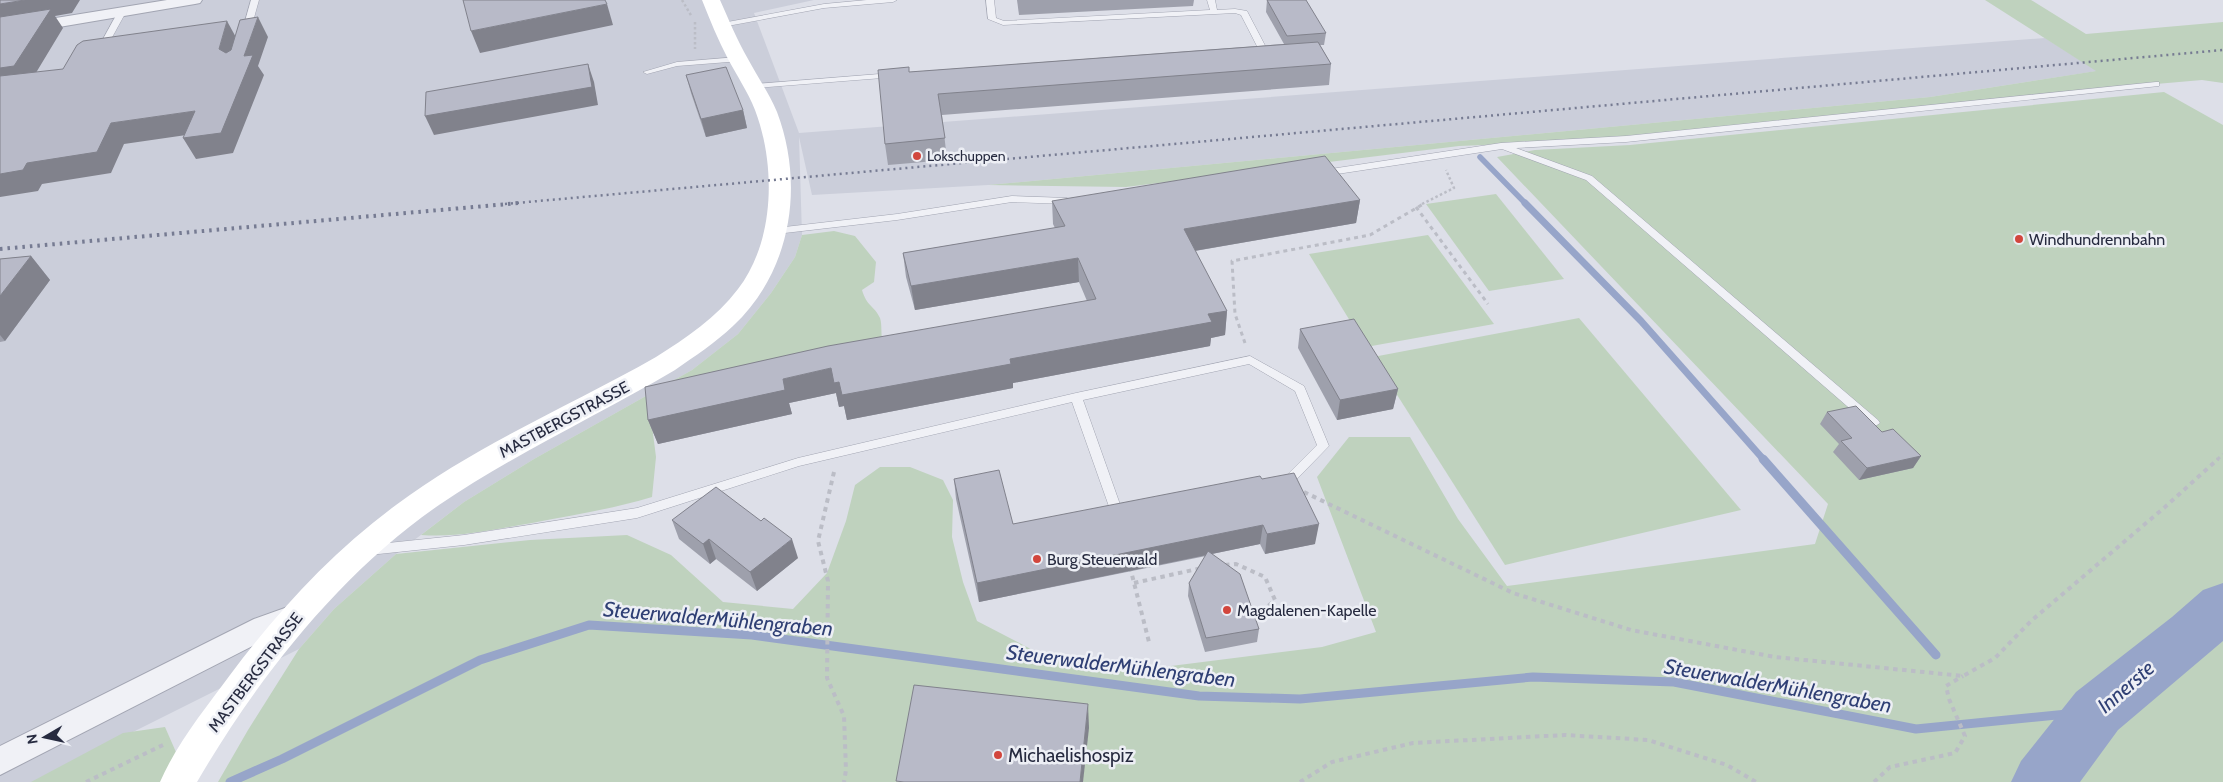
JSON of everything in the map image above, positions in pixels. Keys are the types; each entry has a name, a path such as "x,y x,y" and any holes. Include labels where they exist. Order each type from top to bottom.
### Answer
{"main road":[{"name":"MASTBERGSTRASSE","path":"176,766 296,615 360,551 408,512 452,482 494,457 648,374 699,342 723,322 741,303 762,271 776,231 779,204 775,144 767,114 755,86 738,58 711,0"}],"street":[{"path":"0,32 195,0"},
{"path":"0,761 264,627 296,615"}],"lane":[{"path":"244,41 255,0"},
{"path":"722,25 824,6 893,0"},
{"path":"990,0 992,19 1003,23 1235,11 1244,13 1247,16 1265,53 1247,56"},
{"path":"1211,0 1214,12"},
{"path":"94,54 104,48 122,12"},
{"path":"647,72 676,64 738,58"},
{"path":"755,86 898,74"},
{"path":"1312,175 1501,146 1626,139 2156,84"},
{"path":"1501,146 1589,178 1874,423"},
{"path":"776,231 897,217 1012,199 1077,202"},
{"path":"360,551 464,540 637,513 798,462 1076,397 1250,360 1300,388 1323,446 1282,484"},
{"path":"1076,397 1118,515 1137,511"}],"path":[{"path":"682,0 695,22 695,62"},
{"path":"1250,360 1235,314 1232,261 1370,235 1416,206 1454,188 1440,156"},
{"path":"1416,206 1488,304"},
{"path":"839,452 818,540 828,581 826,678 844,716 846,770 844,782"},
{"path":"1874,782 1890,767 1955,753 1966,736 1962,724 1947,697 1946,686 1995,658 2031,621 2165,507 2223,454"},
{"path":"1282,484 1513,592 1630,630 1775,657 1963,676"},
{"path":"1118,515 1149,642"},
{"path":"1216,566 1236,564 1265,577 1275,600 1250,622"},
{"path":"1134,583 1207,567"},
{"path":"1300,782 1332,762 1413,743 1565,734 1648,740 1727,765 1756,782"},
{"path":"86,782 176,766"}],"shaded area":[{"path":"0,0 814,0 754,13 799,133 2045,38 2097,71 1930,97 988,185 812,195 799,137 802,235 795,257 771,293 738,334 692,370 534,459 464,502 396,554 334,609 299,649 33,782 0,782"}],"green space":[{"path":"1985,0 2031,0 2086,34 2223,22 2223,83 2202,80 2156,84 1626,139 1459,146 1126,187 988,185 1930,97 2096,71"},
{"path":"2164,92 2223,125 2223,782 218,782 299,649 334,609 396,554 530,540 627,535 671,555 723,602 793,609 827,573 846,521 855,485 880,467 910,467 943,480 953,500 952,537 963,582 977,621 1048,658 1163,667 1322,647 1376,632 1317,477 1349,437 1410,437 1458,519 1507,586 1815,544 1828,504 1497,157 1535,150 1630,145"},
{"path":"1496,194 1564,279 1489,291 1426,204"},
{"path":"834,231 855,236 876,262 874,282 862,290 866,300 880,318 882,339 650,410 656,457 652,497 592,512 491,530 435,536 421,535 464,502 534,459 692,370 738,334 771,293 795,257 802,235"},
{"path":"1428,235 1494,324 1366,347 1309,254"},
{"path":"1579,318 1741,510 1505,565 1373,357"},
{"path":"165,727 179,759 168,782 31,782 123,733"}],"building":[{"path":"0,0 25,0 0,4"},
{"path":"463,0 605,0 607,4 471,31"},
{"path":"1267,0 1306,0 1326,33 1287,36"},
{"path":"51,9 14,66 0,68 0,17"},
{"path":"258,17 244,56 253,55 221,133 183,138 195,111 111,123 97,152 27,163 23,170 0,174 0,76 63,69 77,45 83,41 227,21 219,49 226,53 231,50 240,20"},
{"path":"1318,42 1331,64 938,94 945,138 885,144 878,70 909,67 909,72"},
{"path":"588,64 592,87 425,116 426,92"},
{"path":"726,67 743,110 701,119 686,75"},
{"path":"1325,156 1360,200 1184,229 1227,311 1208,314 1212,322 1010,359 1011,364 842,395 839,382 834,383 831,368 783,379 785,390 648,420 645,387 828,346 1096,299 1078,258 911,286 903,253 1065,226 1052,201"},
{"path":"31,256 0,296 0,259"},
{"path":"1354,319 1398,389 1340,400 1300,329"},
{"path":"1856,406 1882,432 1893,429 1921,456 1867,468 1841,441 1852,438 1827,412"},
{"path":"999,470 1013,524 1260,476 1262,479 1294,473 1319,524 1267,534 1263,525 977,583 954,479"},
{"path":"716,487 761,521 764,518 792,539 750,572 709,539 703,544 672,520"},
{"path":"1208,551 1240,574 1259,629 1206,638 1189,583"},
{"name":"Michaelishospiz","path":"914,685 1088,704 1080,782 896,781"}],"waterway":[{"path":"1480,157 1526,204"},
{"path":"1525,203 1641,321 1764,460"},
{"path":"1763,459 1936,655"},
{"name":"Innerste","path":"2043,782 2097,711 2192,634 2223,606"},
{"name":"SteuerwalderMühlengraben","path":"230,782 282,759 480,660 589,625 752,635 1199,696 1300,699 1533,677 1674,682 1916,729 2097,711"}],"railway":[{"path":"505,204 2223,50"},
{"path":"0,249 519,203"}],"place":[{"name":"Lokschuppen","path":"917,156"},
{"name":"Windhundrennbahn","path":"2019,239"},
{"name":"Burg Steuerwald","path":"1037,559"},
{"name":"Magdalenen-Kapelle","path":"1227,610"},
{"name":"Michaelishospiz","path":"998,755"}]}
